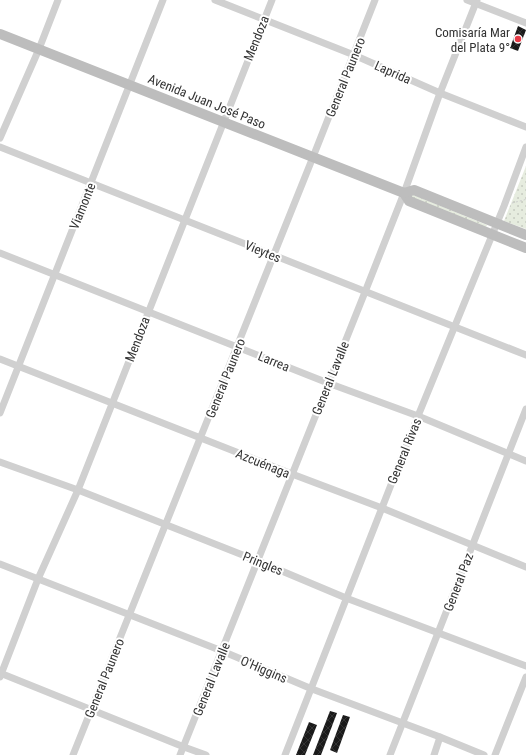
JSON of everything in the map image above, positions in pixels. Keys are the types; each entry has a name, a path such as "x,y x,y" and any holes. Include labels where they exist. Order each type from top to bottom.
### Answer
{"main road":[{"name":"Avenida Juan José Paso","path":"0,34 404,193 409,201 526,248"},
{"name":"Avenida Juan José Paso","path":"404,193 414,190 526,235"}],"street":[{"path":"0,138 39,49 58,0"},
{"name":"Viamonte","path":"0,413 163,0"},
{"name":"Laprida","path":"215,0 354,55 440,93 526,127"},
{"name":"Mendoza","path":"0,675 38,580 78,490 272,0"},
{"name":"General Paunero","path":"73,755 274,256 375,0"},
{"path":"467,0 476,2 526,23"},
{"name":"General Lavalle","path":"180,755 404,193 440,93 476,2"},
{"name":"Vieytes","path":"0,147 526,355"},
{"name":"General Rivas","path":"285,755 418,416 504,206 526,147"},
{"name":"Larrea","path":"0,253 328,383 418,416 526,461"},
{"name":"Azcuénaga","path":"0,359 382,508 526,567"},
{"name":"General Paz","path":"390,755 526,409"},
{"name":"Pringles","path":"0,462 78,490 258,561 346,598 526,666"},
{"name":"O'Higgins","path":"0,564 222,651 312,689 484,755"},
{"path":"0,675 206,755"},
{"path":"495,755 526,677"},
{"path":"434,755 440,737"}],"path":[{"path":"504,206 526,199"}],"shaded area":[{"path":"526,166 526,229 504,221"},
{"path":"409,193 487,225 486,227 410,199"}],"building":[{"name":"Comisaría Mar del Plata 9°","path":"518,26 526,30 518,51 510,48"},
{"path":"330,711 337,713 321,755 313,755"},
{"path":"343,715 350,717 337,753 330,750"},
{"path":"309,722 317,725 305,755 296,755"}],"place":[{"name":"Comisaría Mar del Plata 9°","path":"518,39"}]}
